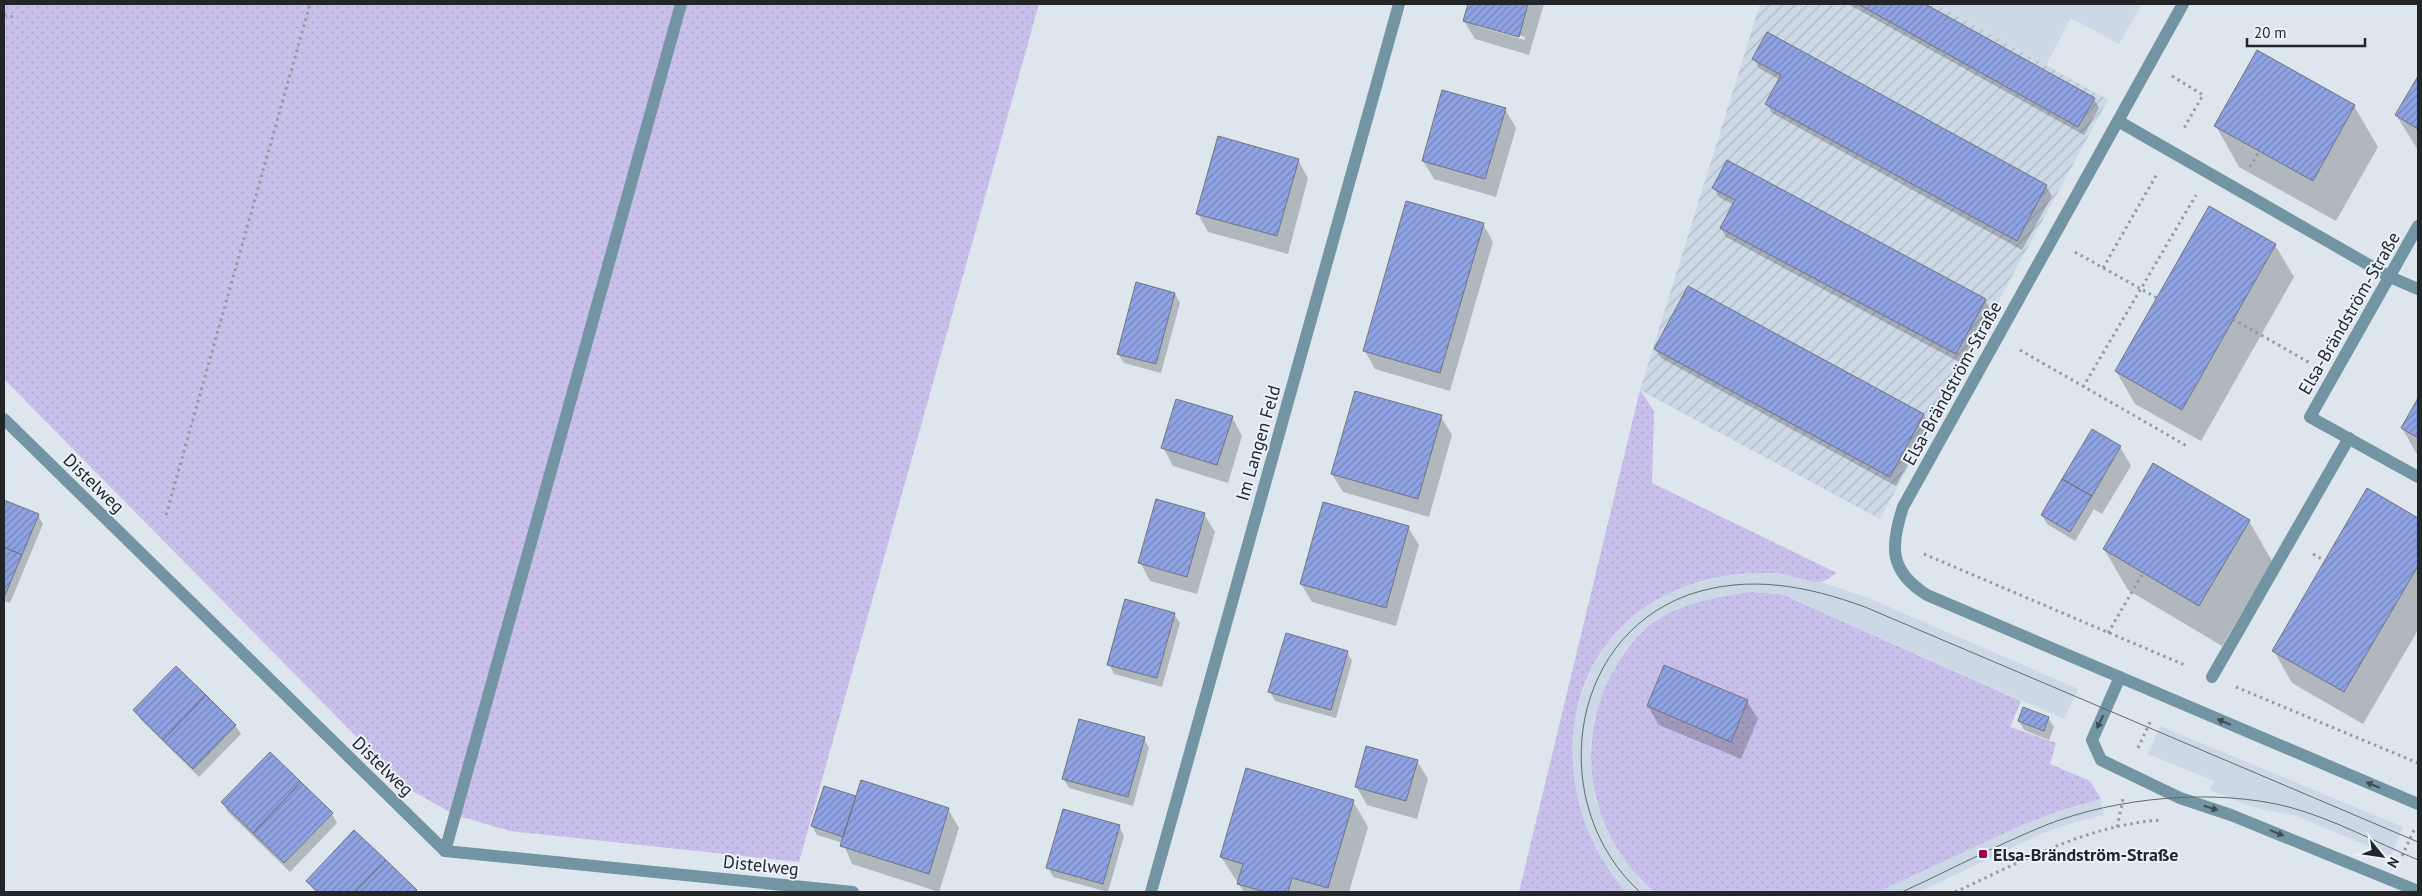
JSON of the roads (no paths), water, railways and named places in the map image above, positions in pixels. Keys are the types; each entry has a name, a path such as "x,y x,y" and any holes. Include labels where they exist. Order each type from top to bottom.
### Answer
{"street":[{"path":"445,851 681,4"},
{"name":"Im Langen Feld","path":"1151,892 1399,4"},
{"name":"Elsa-Brändström-Straße","path":"2183,4 1903,507 1893,541 1894,559 1904,576 1914,587 1928,595 2418,804"},
{"path":"2118,121 2390,277 2418,289"},
{"name":"Elsa-Brändström-Straße","path":"2349,438 2310,416 2418,226"},
{"name":"Distelweg","path":"4,419 445,851 853,892"},
{"path":"2212,677 2349,438 2418,477"},
{"path":"2120,677 2092,740 2101,760 2180,798 2231,815 2418,891"}],"tram line":[{"path":"1640,892 1610,857 1591,816 1582,773 1583,729 1594,687 1616,649 1647,617 1688,595 1733,585 1778,585 1800,588 1865,607 2418,842"},
{"path":"1902,892 1992,849 2074,815 2135,802 2166,798 2230,798 2260,801 2289,807 2338,824 2418,860"}],"place":[{"name":"Elsa-Brändström-Straße","path":"1983,854"}]}
